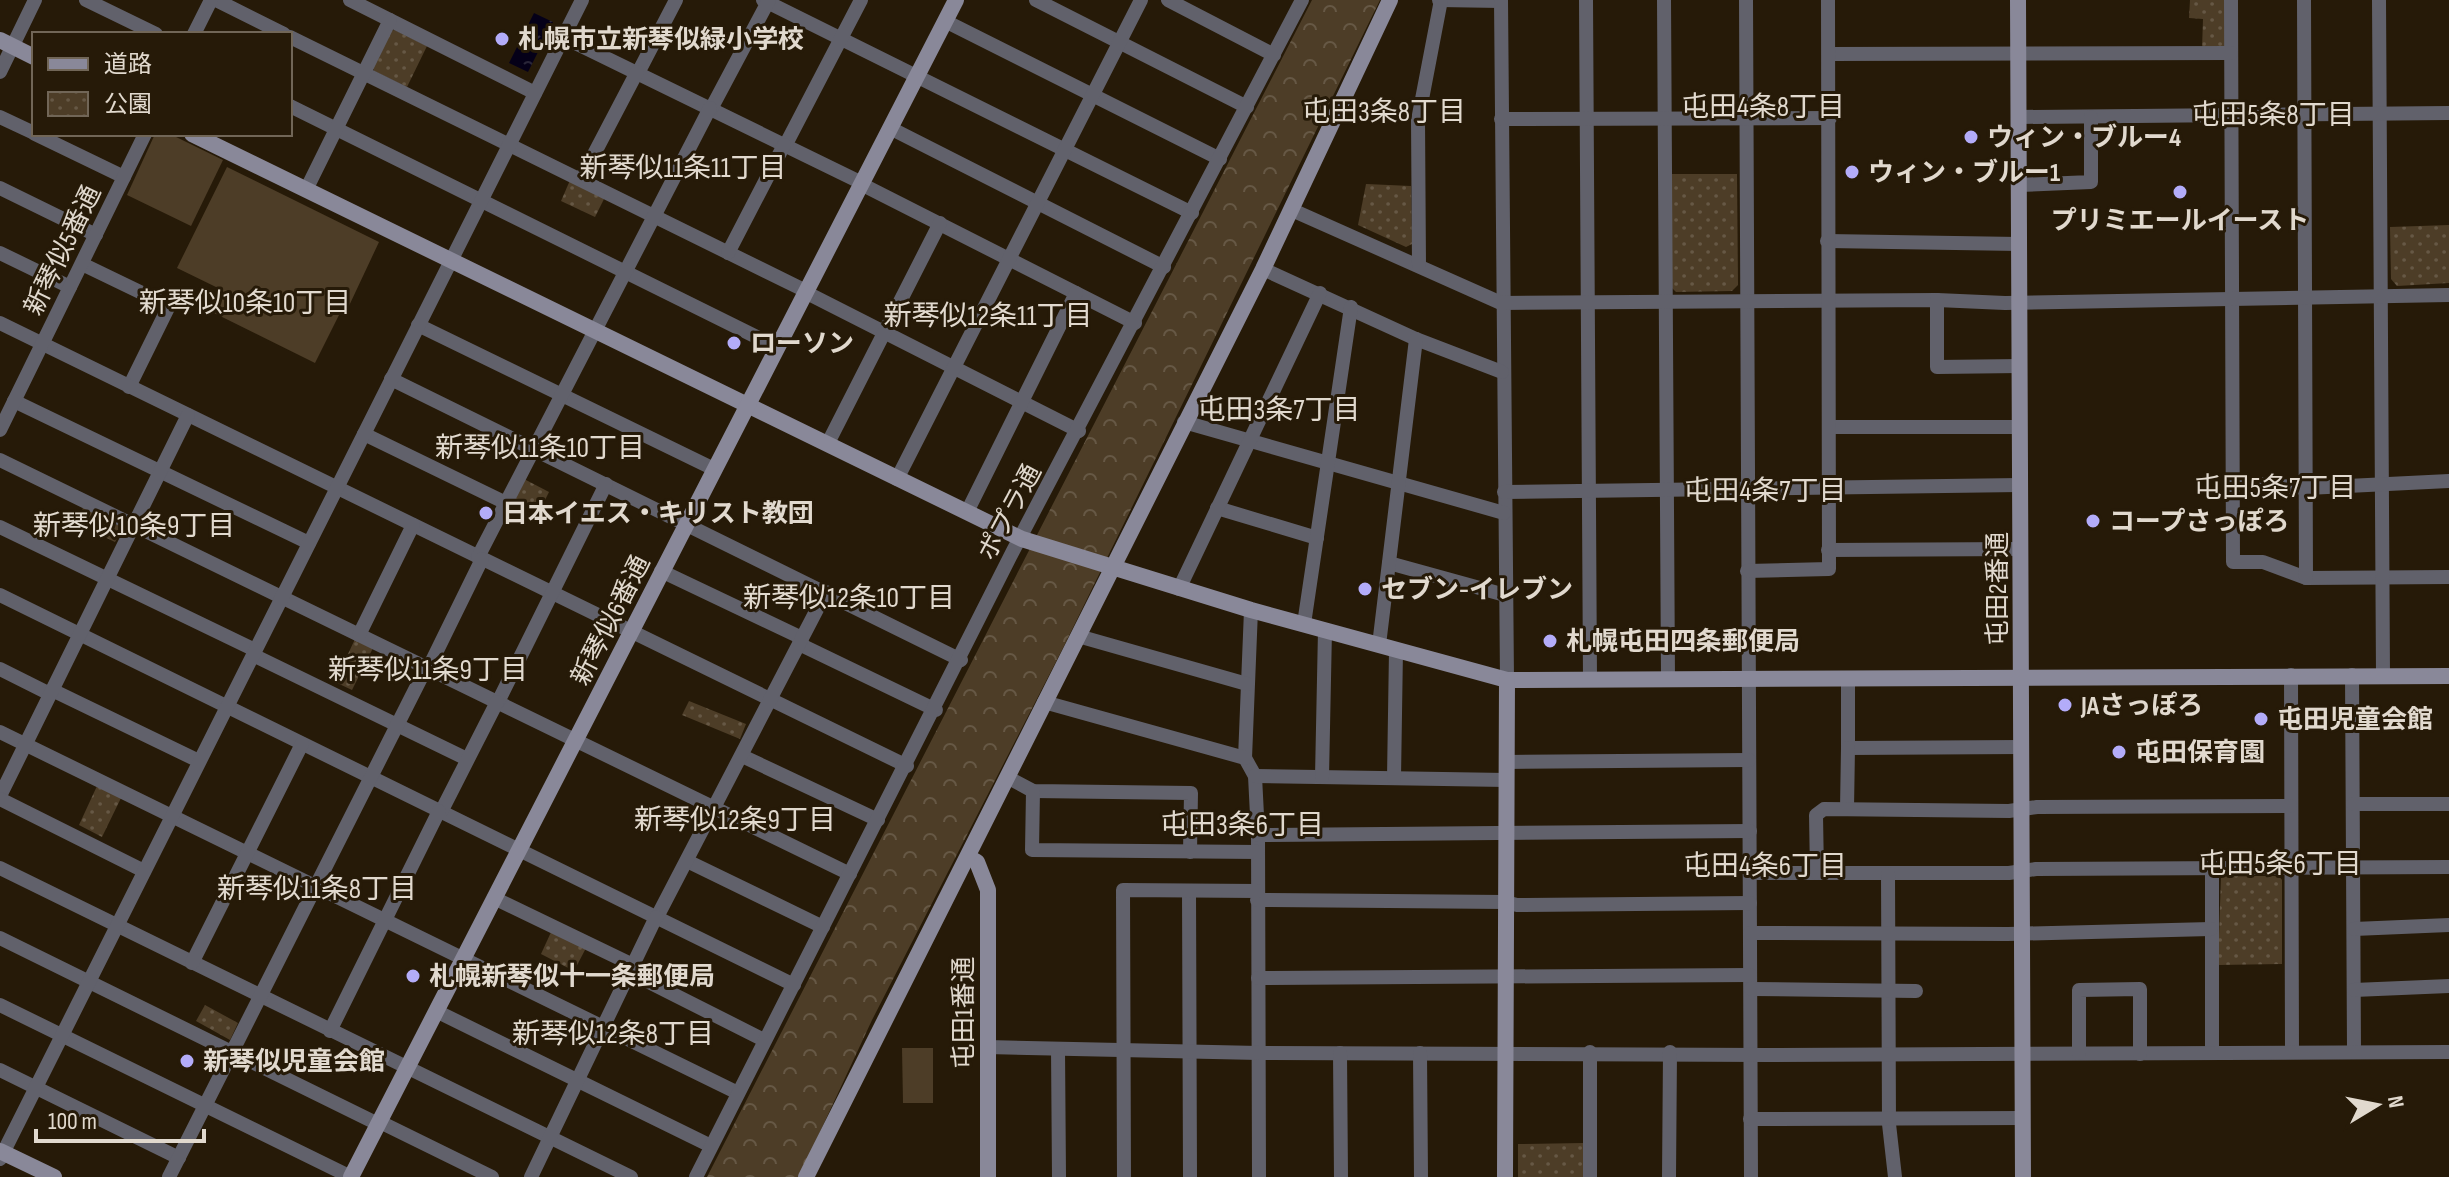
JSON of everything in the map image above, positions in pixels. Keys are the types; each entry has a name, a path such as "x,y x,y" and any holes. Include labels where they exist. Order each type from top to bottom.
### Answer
{"street":[{"path":"0,72 6,43 35,0"},
{"path":"86,0 152,32"},
{"path":"195,32 213,0 280,32"},
{"path":"350,0 535,93"},
{"path":"54,1177 1,1154 582,0"},
{"path":"581,179 676,0"},
{"path":"728,253 861,0"},
{"name":"新琴似6番通","path":"351,1177 956,0"},
{"path":"1036,0 1247,107"},
{"path":"897,479 1141,0"},
{"path":"1168,0 1274,55"},
{"name":"ポプラ通","path":"696,1177 1302,0"},
{"path":"806,1177 1263,269 1390,0"},
{"path":"1419,265 1418,120 1440,0 1501,0 1501,303 1507,680 1505,1177"},
{"path":"1586,0 1590,679"},
{"path":"1664,0 1668,679"},
{"path":"1746,0 1751,1177"},
{"path":"1747,571 1829,569 1828,0"},
{"name":"屯田2番通","path":"2018,0 2023,1177"},
{"path":"2231,0 2233,562 2263,562 2306,578 2449,577"},
{"path":"2304,0 2306,578"},
{"path":"2379,0 2383,675"},
{"path":"169,1177 427,668 506,503 766,1 1192,213"},
{"path":"306,190 390,20"},
{"path":"945,21 1220,159"},
{"path":"563,37 785,145 1135,323"},
{"path":"292,38 581,179 1079,431"},
{"path":"6,43 32,56"},
{"path":"1829,54 2231,53"},
{"path":"292,107 777,347"},
{"path":"2019,117 2449,113"},
{"path":"0,117 32,133"},
{"path":"2019,185 2091,182 2091,117"},
{"path":"1501,119 1830,118"},
{"path":"890,128 1164,267"},
{"path":"39,136 124,177"},
{"name":"新琴似5番通","path":"0,430 144,136"},
{"path":"196,136 1022,539 1251,610 1507,680 2449,676"},
{"path":"0,188 96,235"},
{"path":"1292,210 1501,303 2020,302 2449,295"},
{"path":"828,443 940,223"},
{"path":"1827,241 2019,244"},
{"path":"0,253 70,287"},
{"path":"82,264 169,306 129,387"},
{"path":"1263,269 1416,339 1502,372"},
{"path":"967,512 1076,293"},
{"path":"1179,589 1320,293"},
{"path":"1937,300 1937,367 2020,366"},
{"path":"1304,624 1351,307"},
{"path":"0,323 907,766"},
{"path":"418,325 714,469"},
{"path":"1379,645 1416,339"},
{"path":"391,379 961,660"},
{"path":"14,401 309,543"},
{"path":"144,871 0,798 188,415"},
{"path":"1184,422 1504,513"},
{"path":"1829,427 2020,427"},
{"path":"364,434 506,503"},
{"path":"0,460 850,874"},
{"path":"2233,482 2307,488 2449,481"},
{"path":"330,1031 606,484"},
{"path":"1504,492 2020,485"},
{"path":"1217,508 1317,538"},
{"path":"359,635 413,525"},
{"path":"0,527 467,759"},
{"path":"1828,550 2020,549"},
{"path":"1389,563 1505,595"},
{"path":"661,571 936,710"},
{"path":"531,1177 602,1026 826,592"},
{"path":"0,595 794,985"},
{"path":"1251,610 1245,758 1255,776 1258,835 1259,1177"},
{"path":"1322,777 1325,630"},
{"path":"1078,636 1247,684"},
{"path":"1394,778 1396,650"},
{"path":"0,669 199,761"},
{"path":"2291,675 2292,1052"},
{"path":"2352,675 2354,1051"},
{"path":"1847,809 1848,679"},
{"path":"1044,702 1245,758"},
{"path":"0,732 738,1093"},
{"path":"192,963 302,744"},
{"path":"1848,748 2021,747"},
{"path":"742,756 878,820"},
{"path":"1255,776 1394,778 1749,760"},
{"path":"1007,777 1033,791 1191,793 1190,852"},
{"path":"1033,791 1032,850 1258,852"},
{"path":"2353,804 2449,804"},
{"path":"1817,873 1816,815 1824,809 2290,806"},
{"path":"1258,835 1750,831"},
{"name":"屯田1番通","path":"968,857 977,862 988,890 988,1177"},
{"path":"687,861 823,927"},
{"path":"1750,873 2449,867"},
{"path":"0,868 631,1177"},
{"path":"2212,869 2212,1052"},
{"path":"1888,874 1888,1117 1895,1177"},
{"path":"1124,1177 1123,890 1505,902 1517,905 1750,903"},
{"path":"1189,891 1190,1177"},
{"path":"494,898 764,1040"},
{"path":"2354,929 2449,925"},
{"path":"1750,933 1888,935 2211,929"},
{"path":"0,938 492,1177"},
{"path":"1258,978 1507,977 1750,982 1916,991"},
{"path":"2354,990 2449,986"},
{"path":"2079,1053 2079,990 2140,989 2140,1054"},
{"path":"0,1005 351,1177"},
{"path":"436,1011 711,1146"},
{"path":"987,1047 1259,1053 2449,1052"},
{"path":"1058,1049 1059,1177"},
{"path":"1590,1052 1590,1177"},
{"path":"1669,1177 1670,1052"},
{"path":"1340,1053 1341,1177"},
{"path":"1420,1053 1421,1177"},
{"path":"0,1070 179,1158"},
{"path":"1750,1119 2023,1118"}],"green space":[{"path":"1312,0 1380,0 1064,646 872,1020 799,1177 707,1177"},
{"path":"2190,0 2230,0 2228,50 2202,49 2203,19 2189,18"},
{"path":"395,30 427,46 407,87 374,71 373,67 388,31"},
{"path":"154,136 174,136 223,160 191,226 127,195"},
{"path":"227,167 379,242 348,308 343,307 315,363 208,310 218,288 177,268"},
{"path":"1672,174 1737,174 1738,285 1732,291 1676,292 1672,288"},
{"path":"571,178 606,195 595,217 561,201"},
{"path":"1366,184 1411,186 1412,244 1406,247 1358,225"},
{"path":"2449,225 2449,283 2397,286 2391,279 2390,227"},
{"path":"524,479 549,492 538,514 512,502"},
{"path":"84,506 124,525 115,542 75,523"},
{"path":"355,639 373,648 352,690 335,682"},
{"path":"689,701 746,724 740,739 682,715"},
{"path":"97,786 121,798 102,837 79,825"},
{"path":"2221,876 2279,876 2282,880 2282,964 2218,965"},
{"path":"552,930 586,948 574,971 541,954"},
{"path":"205,1005 238,1023 230,1040 196,1021"},
{"path":"902,1048 933,1048 933,1103 903,1103"},
{"path":"1584,1143 1584,1177 1518,1177 1518,1144"}],"water":[{"path":"534,13 553,22 528,72 509,63"}],"place":[{"name":"札幌市立新琴似緑小学校","path":"502,39"},
{"name":"ウィン・ブルー4","path":"1971,137"},
{"name":"ウィン・ブルー1","path":"1852,172"},
{"name":"プリミエールイースト","path":"2180,192"},
{"name":"ローソン","path":"734,343"},
{"name":"日本イエス・キリスト教団","path":"486,513"},
{"name":"コープさっぽろ","path":"2093,521"},
{"name":"セブン-イレブン","path":"1365,589"},
{"name":"札幌屯田四条郵便局","path":"1550,641"},
{"name":"JAさっぽろ","path":"2065,705"},
{"name":"屯田児童会館","path":"2261,719"},
{"name":"屯田保育園","path":"2119,752"},
{"name":"札幌新琴似十一条郵便局","path":"413,976"},
{"name":"新琴似児童会館","path":"187,1061"}],"district":[{"name":"屯田4条8丁目","path":"1763,106"},
{"name":"屯田3条8丁目","path":"1384,111"},
{"name":"屯田5条8丁目","path":"2273,114"},
{"name":"新琴似11条11丁目","path":"683,167"},
{"name":"新琴似10条10丁目","path":"245,302"},
{"name":"新琴似12条11丁目","path":"988,315"},
{"name":"屯田3条7丁目","path":"1279,409"},
{"name":"新琴似11条10丁目","path":"540,447"},
{"name":"屯田5条7丁目","path":"2275,487"},
{"name":"屯田4条7丁目","path":"1765,490"},
{"name":"新琴似10条9丁目","path":"134,525"},
{"name":"新琴似12条10丁目","path":"849,597"},
{"name":"新琴似11条9丁目","path":"428,669"},
{"name":"新琴似12条9丁目","path":"735,819"},
{"name":"屯田3条6丁目","path":"1242,824"},
{"name":"屯田5条6丁目","path":"2280,863"},
{"name":"屯田4条6丁目","path":"1765,865"},
{"name":"新琴似11条8丁目","path":"317,888"},
{"name":"新琴似12条8丁目","path":"613,1033"}]}
